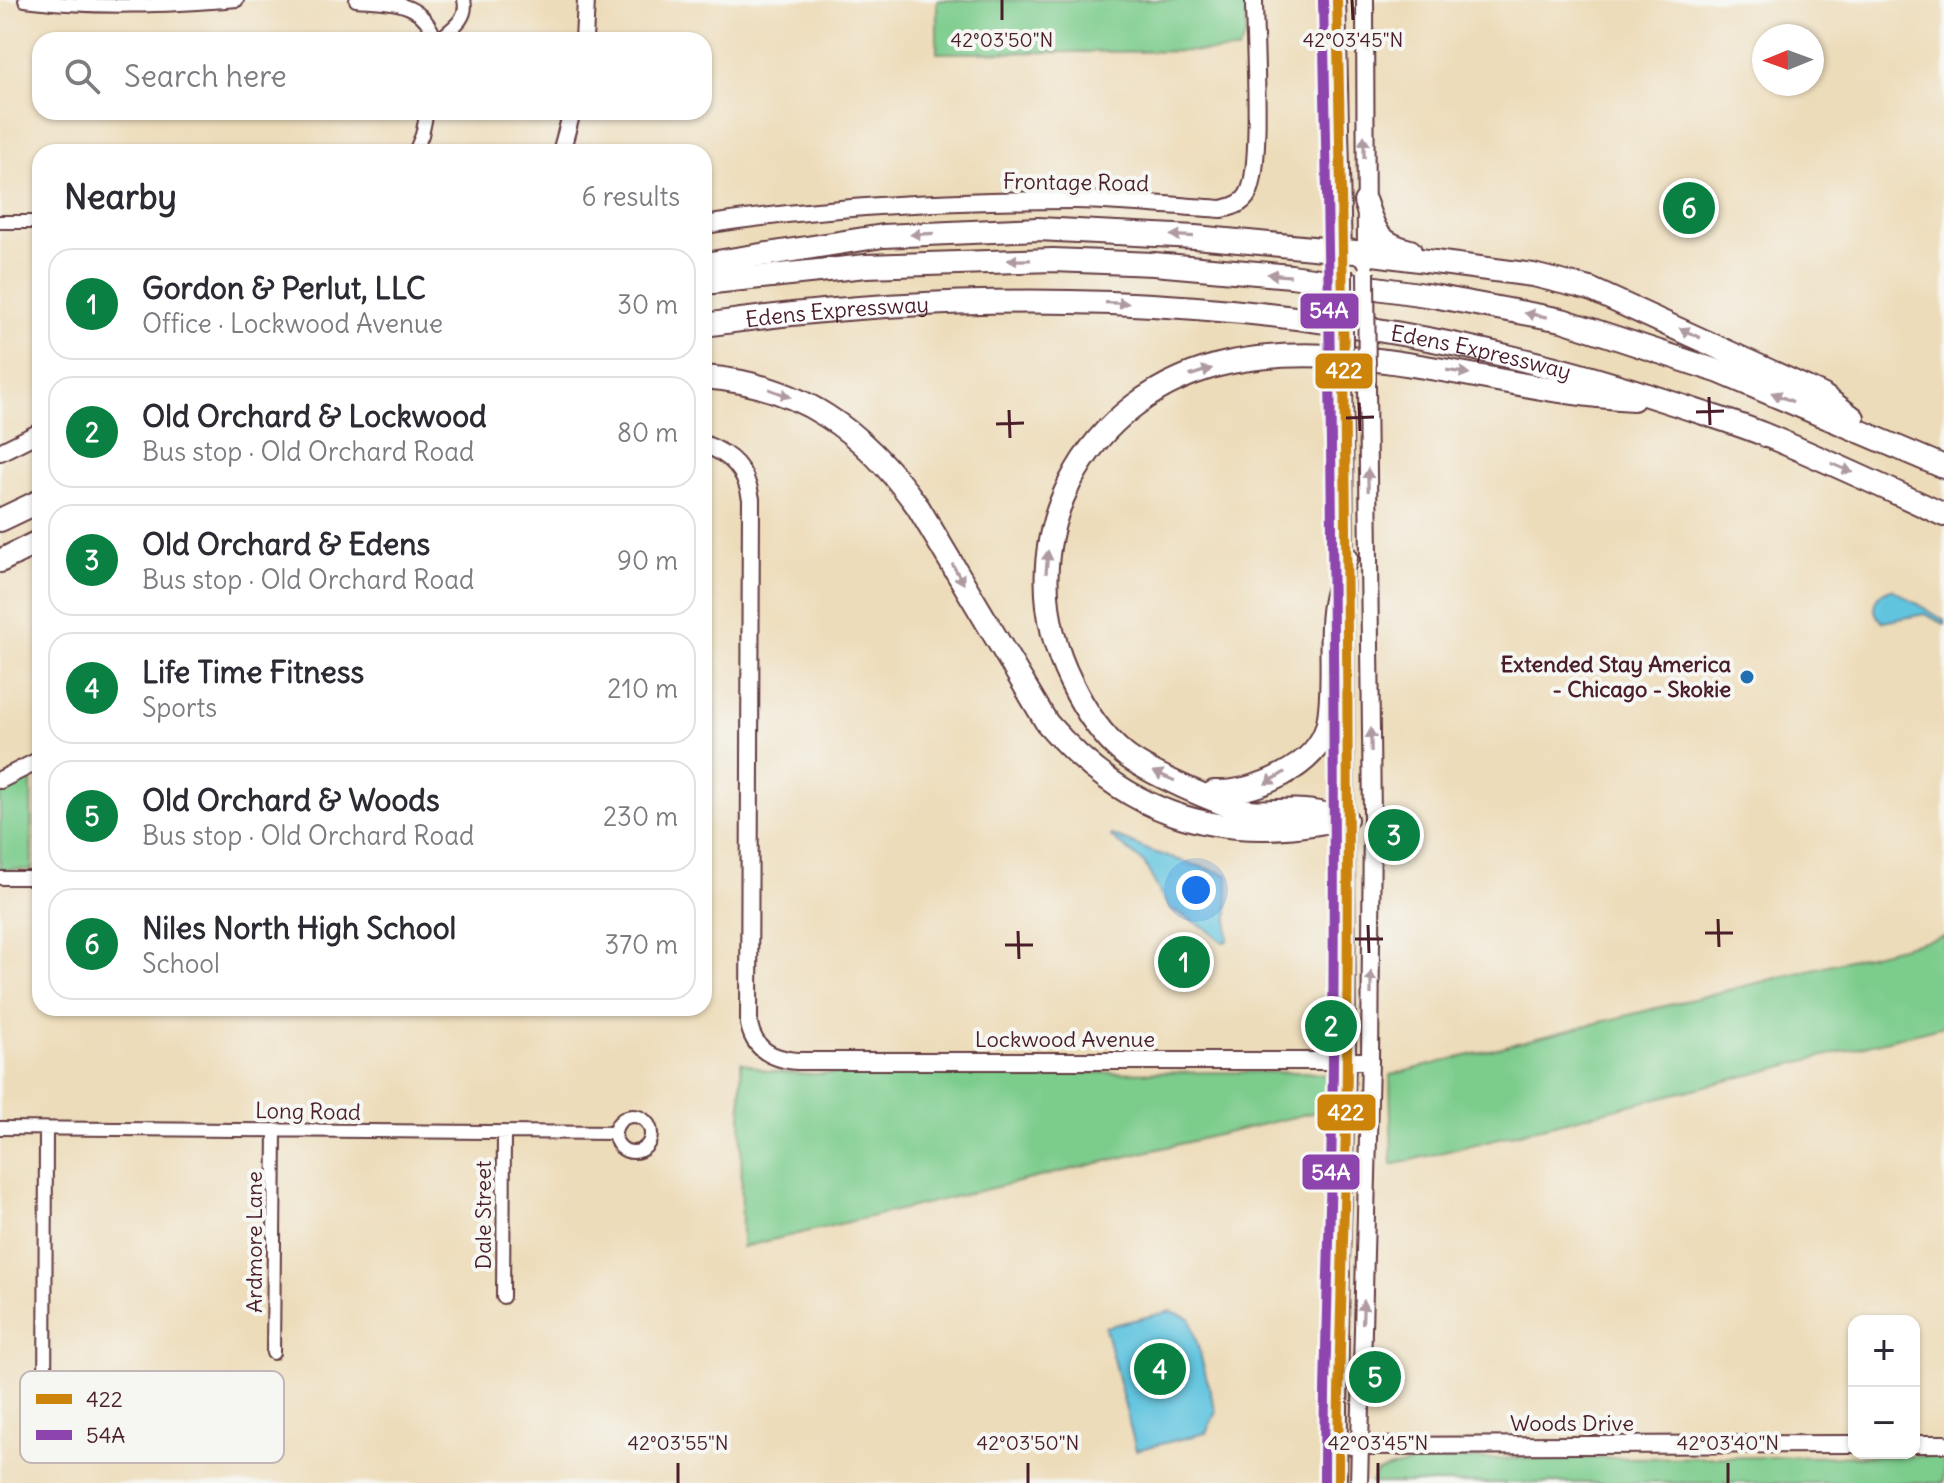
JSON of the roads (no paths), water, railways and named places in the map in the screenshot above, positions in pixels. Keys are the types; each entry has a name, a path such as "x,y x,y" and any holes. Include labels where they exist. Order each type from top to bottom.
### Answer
{"highway":[{"path":"1365,202 1379,237 1392,246 1421,254 1511,267 1590,289 1822,395 1880,438"},
{"path":"712,263 883,236 1038,229 1195,237 1343,261 1533,275"},
{"name":"Edens Expressway","path":"712,282 866,266 1053,260 1154,264 1291,276 1433,296 1562,320 1720,372 1944,467"},
{"name":"Edens Expressway","path":"712,324 856,308 970,302 1088,302 1192,307 1311,320 1476,347 1615,384 1761,433 1944,515"},
{"path":"1346,819 1307,811 1245,810 1146,769 1110,741 1081,702 1059,659 1050,621 1046,580 1047,554 1053,527 1067,489 1084,457 1109,426 1141,398 1171,381 1231,362 1283,357 1396,362 1594,397 1665,401"},
{"path":"712,378 748,383 782,393 819,411 874,452 894,473 918,507 1047,723 1071,750 1108,781 1149,805 1211,825 1306,826 1346,819"},
{"path":"0,520 32,505"},
{"path":"0,561 32,545"},
{"path":"1196,791 1234,793 1266,784 1295,766 1314,749 1328,725 1333,610 1346,557"}],"main road":[{"path":"584,32 586,0"},
{"name":"Frontage Road","path":"712,224 828,211 948,204 1077,200 1222,209 1234,207 1249,193 1255,163 1254,0"},
{"path":"1337,0 1346,557 1347,1061 1338,1483"},
{"path":"1359,1483 1370,1061 1372,818 1365,0"},
{"path":"563,144 570,120"},
{"path":"0,452 32,436"},
{"name":"Lockwood Avenue","path":"712,447 739,465 751,499 749,1024 751,1034 762,1050 777,1058 797,1061 1370,1061"},
{"path":"0,780 32,764"},
{"name":"Woods Drive","path":"1338,1446 1848,1444"},
{"path":"1920,1444 1944,1444"}],"street":[{"path":"25,0 62,5 165,6 237,0"},
{"path":"356,0 393,3 415,10 428,20 433,32"},
{"path":"415,10 428,0"},
{"path":"447,32 462,19 466,6 464,0"},
{"path":"418,144 425,120"},
{"path":"0,222 32,222"},
{"path":"0,878 32,878"},
{"name":"Long Road","path":"0,1128 615,1133"},
{"path":"45,1371 46,1129"},
{"name":"Ardmore Lane","path":"273,1353 275,1130"},
{"name":"Dale Street","path":"503,1297 504,1133"}],"water":[{"path":"1892,589 1944,620 1944,624 1925,614 1883,622 1876,612 1875,602 1881,594"},
{"path":"1112,835 1153,852 1228,875 1228,941 1223,942 1204,927 1171,909 1144,863"},
{"path":"1171,1311 1190,1318 1216,1412 1206,1433 1136,1450 1105,1327"}],"place":[{"name":"Niles North High School","path":"1689,208"},
{"name":"Extended Stay America - Chicago - Skokie","path":"1747,677"},
{"name":"Old Orchard & Edens","path":"1394,835"},
{"name":"Gordon & Perlut, LLC","path":"1184,962"},
{"name":"Old Orchard & Lockwood","path":"1331,1026"},
{"name":"Life Time Fitness","path":"1160,1369"},
{"name":"Old Orchard & Woods","path":"1375,1377"}]}
